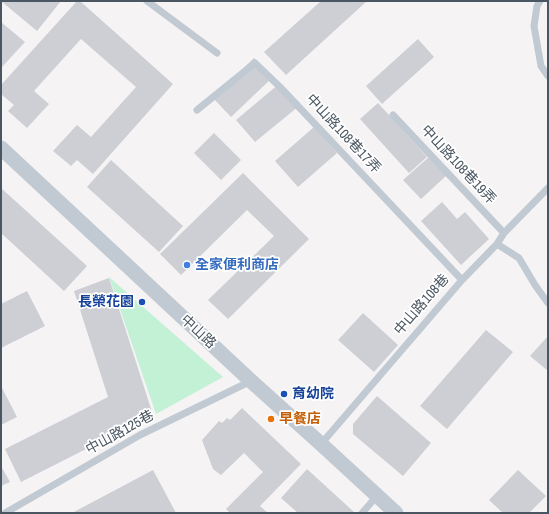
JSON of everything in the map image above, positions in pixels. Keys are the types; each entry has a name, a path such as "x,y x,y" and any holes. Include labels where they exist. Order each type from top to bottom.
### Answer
{"street":[{"name":"中山路","path":"1,148 250,381 396,513"}],"lane":[{"path":"147,1 217,53"},
{"path":"540,1 537,6 534,26 541,66 548,76"},
{"name":"中山路108巷17弄","path":"197,110 255,63 286,93 462,280"},
{"name":"中山路108巷19弄","path":"394,115 504,233"},
{"name":"中山路108巷","path":"321,444 462,280 497,244 504,233 548,188"},
{"path":"497,244 519,258 548,303"},
{"name":"中山路125巷","path":"5,513 140,435 250,381"},
{"path":"362,513 377,496"}],"green space":[{"path":"109,277 223,377 156,414"}],"building":[{"path":"1,1 61,1 37,31"},
{"path":"77,1 80,1 173,84 93,174 77,160 71,166 53,151 77,125 91,137 136,87 81,39 34,91 49,104 27,128 8,111 14,105 1,94 1,85"},
{"path":"321,1 367,1 286,75 264,52"},
{"path":"1,22 25,42 1,68"},
{"path":"418,39 434,57 382,104 366,86"},
{"path":"254,58 273,77 231,117 213,98"},
{"path":"280,83 299,106 255,142 236,120"},
{"path":"378,103 427,157 409,173 360,119"},
{"path":"314,127 337,153 298,187 275,161"},
{"path":"214,133 241,160 221,180 194,153"},
{"path":"430,156 447,175 421,199 403,180"},
{"path":"111,160 183,226 159,252 87,187"},
{"path":"243,173 309,239 228,319 208,300 274,236 247,210 181,275 160,254"},
{"path":"1,188 87,266 64,291 1,233"},
{"path":"442,202 457,219 465,212 489,239 461,265 421,221"},
{"path":"109,278 153,415 21,482 5,449 108,397 74,291"},
{"path":"27,291 45,326 1,348 1,304"},
{"path":"363,313 398,345 374,372 338,340"},
{"path":"486,330 513,352 447,429 420,406"},
{"path":"548,336 548,371 530,356"},
{"path":"1,386 17,417 1,425"},
{"path":"377,396 431,443 403,476 353,434 353,424"},
{"path":"242,408 301,464 260,506 268,513 230,513 226,509 263,472 244,453 221,475 213,469 202,440 219,421 222,423 227,418 230,420"},
{"path":"1,466 10,482 1,486"},
{"path":"307,469 354,512 298,513 281,498"},
{"path":"153,470 176,513 72,513"},
{"path":"518,470 546,496 529,513 503,513 489,500"}],"place":[{"name":"全家便利商店","path":"187,265"},
{"name":"長榮花園","path":"142,302"},
{"name":"育幼院","path":"284,394"},
{"name":"早餐店","path":"271,419"}]}
